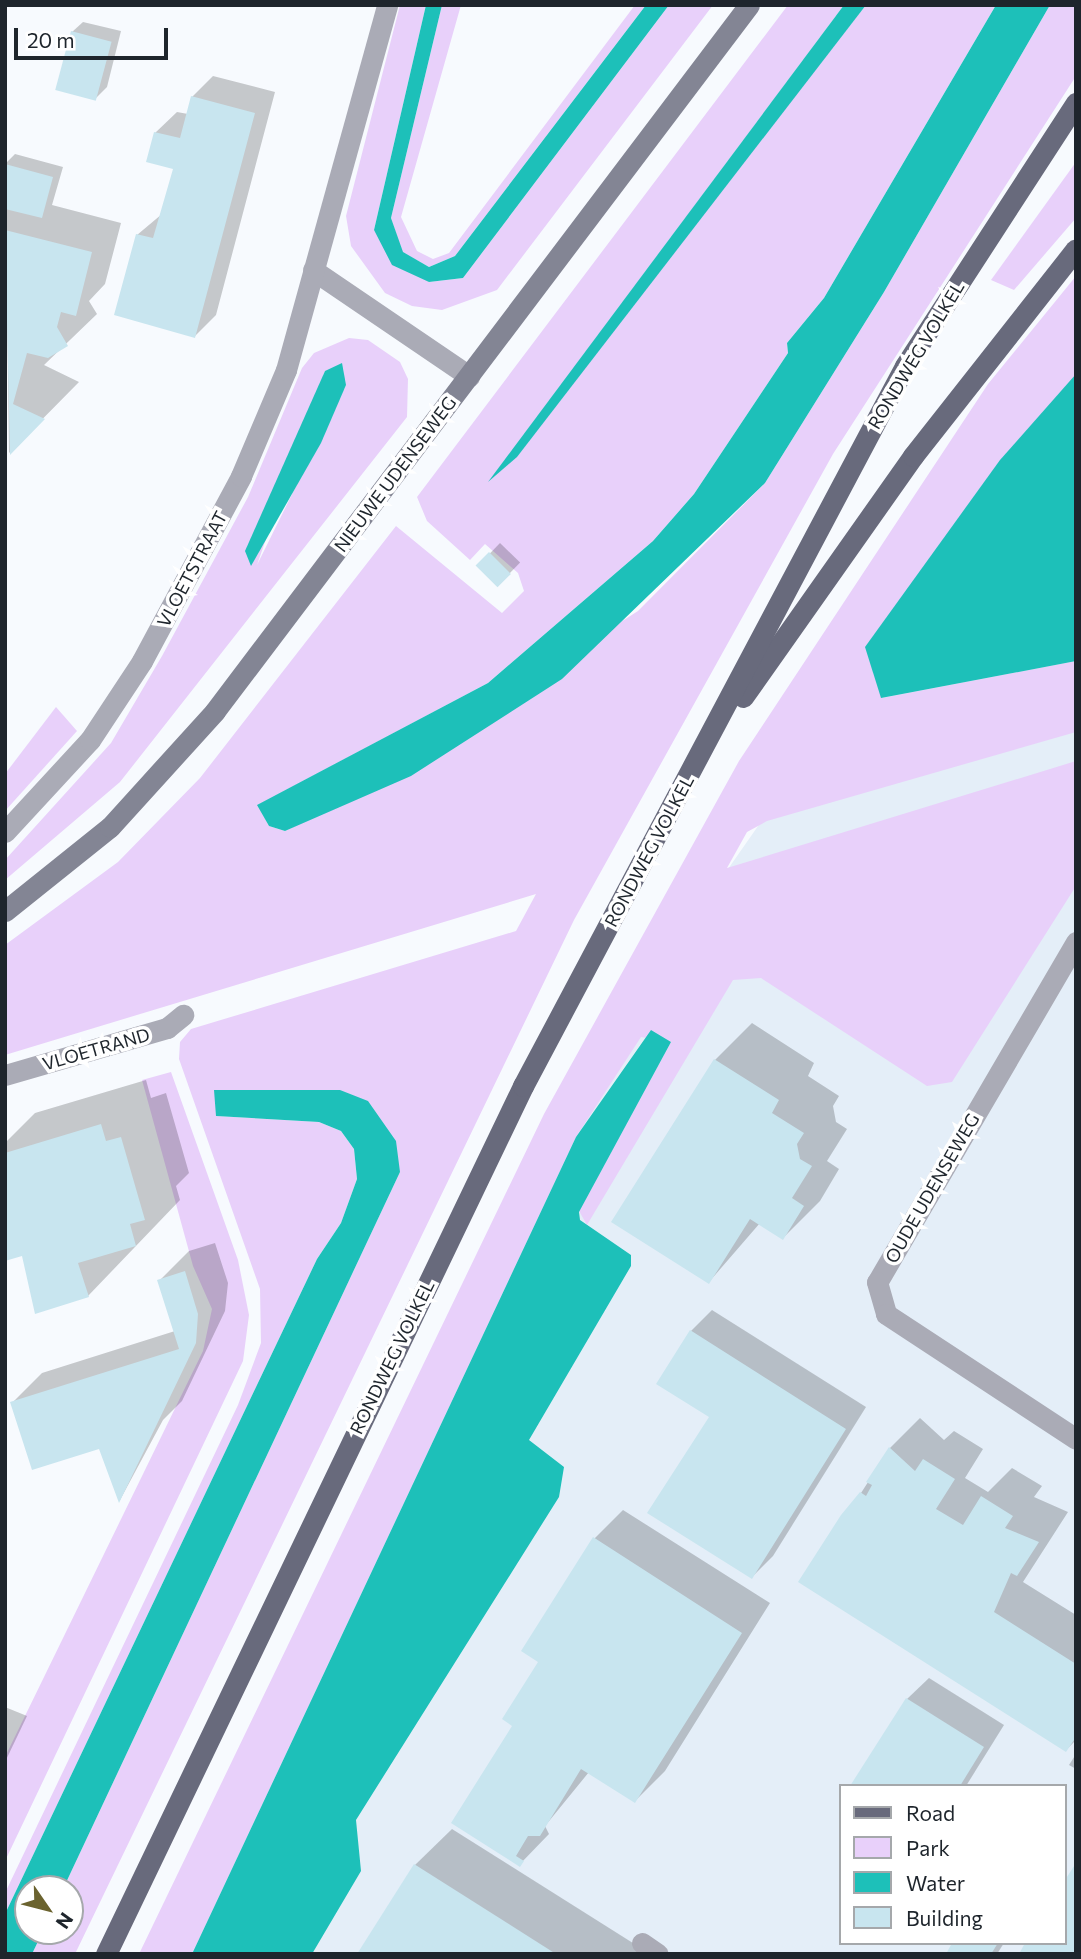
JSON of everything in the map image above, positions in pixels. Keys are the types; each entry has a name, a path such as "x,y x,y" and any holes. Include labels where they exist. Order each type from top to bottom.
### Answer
{"main road":[{"name":"RONDWEG VOLKEL","path":"106,1954 523,1086 905,366 1076,103"},
{"name":"RONDWEG VOLKEL","path":"694,767 913,456 1076,249"}],"street":[{"name":"VLOETSTRAAT","path":"5,832 90,740 196,563 286,370 387,5"},
{"name":"NIEUWE UDENSEWEG","path":"5,911 110,827 215,711 749,5"},
{"path":"313,270 469,376"},
{"name":"OUDE UDENSEWEG","path":"1076,943 877,1282 886,1314 1076,1439"},
{"name":"VLOETRAND","path":"5,1075 167,1028 183,1016"}],"shaded area":[{"path":"1076,463 1076,1954 163,1954 577,1085 821,736"}],"green space":[{"path":"400,5 426,5 374,230 429,282 463,278 669,5 713,5 497,290 442,310 412,306 385,293 351,246 346,216"},
{"path":"442,5 461,5 401,217 417,251 433,259 449,253 635,5 646,5 455,256 429,267 402,252 391,218"},
{"path":"788,5 844,5 489,482 866,5 996,5 824,298 787,343 788,353 694,494 653,541 488,683 258,805 269,826 285,831 320,814 638,611 765,483 884,292 1050,5 1076,5 1076,76 833,454 574,920 84,1935 84,1875 70,1875 400,1172 340,1090 229,1091 216,1116 319,1122 341,1131 354,1149 357,1179 341,1223 317,1259 24,1875 14,1875 14,1895 5,1914 5,1893 238,1405 261,1343 260,1289 179,1059 180,1042 191,1029 516,931 536,894 5,1055 5,945 118,862 200,778 396,526 502,613 524,591 518,573 485,544 470,560 427,521 417,497"},
{"path":"1076,162 1076,218 1014,290 991,280"},
{"path":"1076,276 1076,394 882,698 1076,661 1076,732 767,821 747,832 727,868 1076,761 1076,886 952,1082 927,1086 761,978 733,980 587,1225 579,1211 671,1042 641,1037 576,1137 192,1954 139,1954 544,1114 739,761 988,384"},
{"path":"349,338 368,340 400,362 408,379 407,417 120,782 5,880 5,860 111,743 162,656 248,497 302,368 314,353","holes":["325,371 346,385 257,565"]},
{"path":"56,707 77,731 5,811 5,774"},
{"path":"171,1072 238,1260 249,1315 243,1361 5,1861 5,1757 203,1351 212,1309 193,1266 142,1080"},
{"path":"36,1945 79,1945 75,1954 32,1954"}],"water":[{"path":"426,5 442,5 391,218 403,252 429,267 455,256 646,5 669,5 463,278 429,282 392,265 374,230"},
{"path":"844,5 866,5 517,457 488,482"},
{"path":"996,5 1050,5 884,292 765,483 562,679 411,776 285,831 269,826 257,805 488,683 653,541 694,494 788,353 787,343 824,298"},
{"path":"342,363 346,385 321,443 251,566 245,551 325,371"},
{"path":"1076,374 1076,661 881,698 865,647 1000,460"},
{"path":"651,1030 671,1042 579,1212 580,1220 631,1255 631,1266 529,1440 564,1467 559,1497 356,1820 361,1871 312,1954 192,1954 576,1137"},
{"path":"214,1090 340,1090 368,1101 396,1141 400,1172 70,1875 24,1875 317,1259 341,1223 357,1179 354,1149 341,1131 319,1122 216,1116"},
{"path":"14,1895 14,1945 36,1945 32,1954 5,1954 5,1914"}],"building":[{"path":"71,31 112,42 96,101 55,90"},
{"path":"191,96 255,113 195,338 114,315 136,234 153,238 173,169 146,162 154,132 180,138"},
{"path":"5,164 53,177 42,218 5,209"},
{"path":"5,230 92,252 76,316 61,312 57,327 68,346 48,358 27,353 13,404 45,419 10,455"},
{"path":"489,552 511,574 497,587 476,565"},
{"path":"714,1059 779,1100 772,1113 804,1133 797,1144 800,1159 812,1166 792,1198 804,1206 783,1240 750,1219 709,1284 611,1222"},
{"path":"101,1124 106,1141 121,1137 145,1220 130,1224 136,1246 78,1263 89,1297 35,1314 22,1256 5,1261 5,1153"},
{"path":"185,1271 198,1314 196,1343 119,1503 99,1449 32,1470 10,1402 179,1349 157,1280"},
{"path":"690,1330 846,1429 752,1579 647,1513 709,1417 656,1384"},
{"path":"889,1447 915,1471 923,1459 955,1479 936,1509 963,1525 981,1496 1013,1516 1005,1528 1039,1542 1017,1576 1011,1573 994,1612 1076,1664 1076,1737 1066,1752 798,1582 841,1515 860,1492 866,1496 872,1485 866,1482"},
{"path":"593,1537 742,1633 635,1803 581,1769 540,1836 528,1836 516,1856 524,1861 520,1867 451,1823 512,1726 502,1719 538,1662 521,1651"},
{"path":"906,1698 984,1747 961,1784 851,1784"},
{"path":"1076,1863 1076,1954 1019,1954 1024,1945 1067,1945 1067,1877"},
{"path":"414,1864 556,1954 357,1954"},
{"path":"951,1945 997,1945 991,1954 946,1954"}]}
